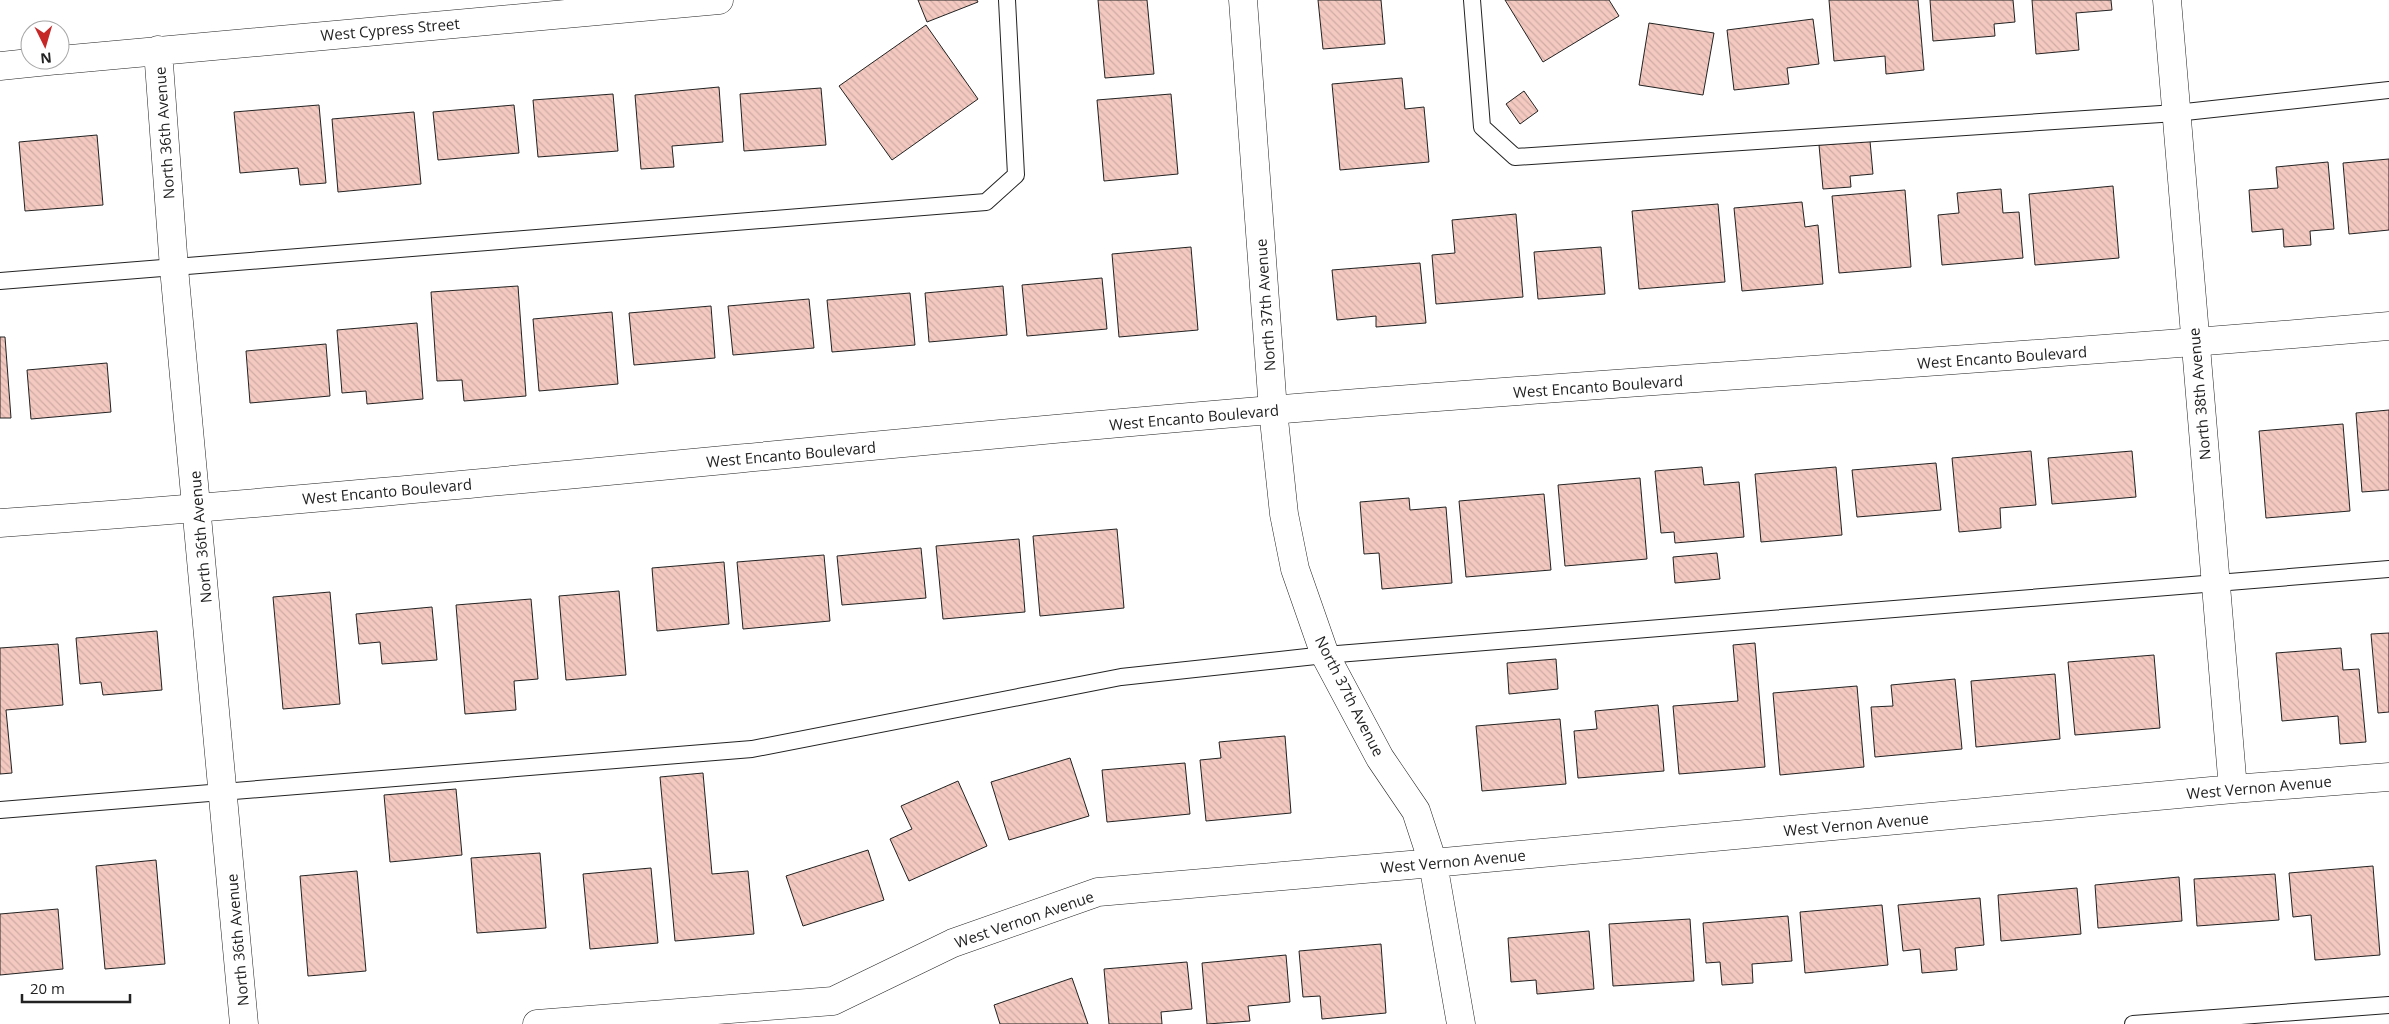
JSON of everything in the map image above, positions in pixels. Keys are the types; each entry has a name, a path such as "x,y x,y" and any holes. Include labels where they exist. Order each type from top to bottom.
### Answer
{"street":[{"name":"West Cypress Street","path":"70,59 719,0"},
{"name":"North 37th Avenue","path":"1243,0 1273,410 1284,514 1296,570 1326,655 1380,758 1416,811 1433,864 1461,1024"},
{"name":"North 38th Avenue","path":"2166,0 2232,789"},
{"name":"North 36th Avenue","path":"158,50 174,268 224,790 244,1024"},
{"name":"West Cypress Street","path":"0,66 20,64"},
{"name":"West Encanto Boulevard","path":"0,523 197,509 1273,410 2195,343 2389,326"},
{"name":"West Vernon Avenue","path":"537,1024 833,1001 953,943 1098,892 1433,864 2232,789 2389,777"}],"lane":[{"path":"0,281 986,202 1016,176 1007,0"},
{"path":"1472,0 1482,127 1515,157 2176,113 2389,90"},
{"path":"0,810 224,790 752,749 1122,677 1326,655 2389,569"},
{"path":"2133,1024 2389,1005"}],"building":[{"path":"918,0 977,0 978,2 927,22"},
{"path":"1098,0 1147,0 1154,74 1105,78"},
{"path":"1318,0 1381,0 1385,44 1323,49"},
{"path":"1505,0 1609,0 1619,16 1543,62"},
{"path":"1829,0 1918,0 1924,70 1886,74 1885,56 1834,61"},
{"path":"1930,0 2013,0 2015,22 1994,24 1995,36 1933,41"},
{"path":"2032,0 2111,0 2112,10 2076,13 2079,50 2036,54"},
{"path":"1813,19 1819,64 1787,68 1789,84 1734,90 1727,30"},
{"path":"1649,23 1714,33 1703,95 1639,85"},
{"path":"926,25 978,99 892,160 839,86"},
{"path":"1402,78 1405,109 1424,107 1429,162 1340,170 1332,84"},
{"path":"719,87 723,142 672,146 674,167 641,169 635,95"},
{"path":"821,88 826,145 744,151 740,94"},
{"path":"1524,91 1538,111 1520,124 1506,104"},
{"path":"613,94 618,151 538,157 533,100"},
{"path":"1171,94 1178,174 1104,181 1097,100"},
{"path":"319,105 326,183 300,185 298,168 240,173 234,112"},
{"path":"514,105 519,153 438,160 433,112"},
{"path":"414,112 421,184 338,192 332,119"},
{"path":"97,135 103,205 25,211 19,142"},
{"path":"1870,141 1873,174 1850,176 1851,187 1823,189 1819,145"},
{"path":"2389,159 2389,230 2349,234 2343,163"},
{"path":"2328,162 2334,229 2310,231 2311,245 2284,247 2283,229 2252,232 2249,190 2278,188 2276,167"},
{"path":"2113,186 2119,258 2035,265 2029,194"},
{"path":"2001,189 2003,213 2019,212 2023,258 1942,265 1938,215 1959,213 1957,193"},
{"path":"1905,190 1911,267 1839,273 1832,196"},
{"path":"1802,202 1805,227 1818,225 1823,284 1742,291 1734,208"},
{"path":"1718,204 1725,282 1639,289 1632,211"},
{"path":"1516,214 1523,297 1436,304 1432,255 1455,253 1452,220"},
{"path":"1191,247 1198,330 1119,337 1112,254"},
{"path":"1601,247 1605,294 1538,299 1534,252"},
{"path":"1420,263 1426,323 1376,327 1376,316 1337,320 1332,270"},
{"path":"1102,278 1107,329 1027,336 1022,285"},
{"path":"518,286 526,396 464,401 462,380 437,381 431,292"},
{"path":"1003,286 1007,335 929,342 925,293"},
{"path":"910,293 915,345 832,352 827,300"},
{"path":"809,299 814,348 733,355 728,306"},
{"path":"711,306 715,358 634,365 629,313"},
{"path":"612,312 618,384 539,391 533,319"},
{"path":"417,323 423,399 367,404 366,391 342,393 337,330"},
{"path":"0,337 5,337 11,418 0,418"},
{"path":"326,344 330,396 250,403 246,351"},
{"path":"107,363 111,412 31,419 27,370"},
{"path":"2389,410 2389,490 2362,492 2356,413"},
{"path":"2343,424 2350,511 2266,518 2259,431"},
{"path":"2031,451 2036,505 2000,508 2001,528 1959,532 1952,458"},
{"path":"2132,451 2136,497 2052,504 2048,458"},
{"path":"1936,463 1941,510 1857,517 1852,470"},
{"path":"1702,467 1704,485 1739,482 1744,537 1675,543 1674,532 1661,533 1655,471"},
{"path":"1836,467 1842,535 1761,542 1755,474"},
{"path":"1640,478 1647,559 1565,566 1558,485"},
{"path":"1544,494 1551,570 1466,577 1459,501"},
{"path":"1409,498 1410,510 1446,507 1452,583 1382,589 1379,553 1364,554 1360,502"},
{"path":"1117,529 1124,608 1040,616 1033,536"},
{"path":"1019,539 1025,612 943,619 936,546"},
{"path":"921,548 926,598 842,605 837,556"},
{"path":"1717,553 1720,579 1675,583 1673,557"},
{"path":"824,555 830,621 743,629 737,562"},
{"path":"724,562 729,624 657,631 652,568"},
{"path":"619,591 626,675 566,680 559,596"},
{"path":"330,592 340,704 283,709 273,597"},
{"path":"531,599 538,679 514,681 516,710 465,714 456,605"},
{"path":"432,607 437,660 382,664 380,642 359,644 356,614"},
{"path":"157,631 162,690 103,695 101,682 80,684 76,638"},
{"path":"2389,633 2389,712 2378,713 2371,634"},
{"path":"1755,643 1765,767 1679,774 1673,706 1738,701 1733,645"},
{"path":"58,644 63,705 6,710 12,773 0,774 0,648"},
{"path":"2341,648 2343,670 2359,669 2366,742 2340,744 2338,716 2282,721 2276,653"},
{"path":"2154,655 2160,728 2075,735 2068,662"},
{"path":"1556,659 1558,689 1509,694 1507,663"},
{"path":"2055,674 2060,739 1976,747 1971,681"},
{"path":"1955,679 1962,749 1875,757 1871,707 1893,706 1891,685"},
{"path":"1857,686 1864,767 1780,775 1773,693"},
{"path":"1658,705 1664,771 1578,778 1574,731 1597,729 1595,711"},
{"path":"1560,719 1566,784 1482,791 1476,726"},
{"path":"1285,736 1291,813 1206,821 1200,760 1221,758 1219,742"},
{"path":"1070,758 1089,816 1009,840 991,782"},
{"path":"1185,763 1190,814 1107,822 1102,770"},
{"path":"703,773 712,874 748,871 754,934 675,941 660,777"},
{"path":"958,781 987,846 909,881 890,839 912,829 901,806"},
{"path":"456,789 462,855 390,862 384,795"},
{"path":"868,850 884,900 803,926 786,876"},
{"path":"540,853 546,928 477,933 471,858"},
{"path":"156,860 165,964 105,969 96,866"},
{"path":"2373,866 2380,955 2315,960 2311,915 2293,917 2289,873"},
{"path":"651,868 658,943 590,949 583,874"},
{"path":"357,871 366,971 308,976 300,876"},
{"path":"2275,874 2279,920 2197,926 2194,879"},
{"path":"2179,877 2182,921 2098,928 2095,885"},
{"path":"2077,888 2081,934 2001,941 1998,895"},
{"path":"1980,898 1984,945 1955,948 1957,970 1922,973 1920,949 1903,951 1898,905"},
{"path":"1882,905 1888,965 1805,973 1800,912"},
{"path":"58,909 63,969 0,975 0,914"},
{"path":"1788,916 1792,961 1752,964 1753,983 1722,985 1720,962 1706,963 1703,923"},
{"path":"1690,919 1694,981 1613,986 1609,924"},
{"path":"1589,931 1594,989 1537,994 1536,980 1511,982 1508,938"},
{"path":"1381,944 1386,1013 1322,1019 1320,996 1303,997 1299,951"},
{"path":"1286,955 1290,1002 1248,1006 1250,1021 1207,1024 1202,963"},
{"path":"1187,962 1192,1009 1161,1012 1162,1024 1109,1024 1104,969"},
{"path":"1072,978 1088,1024 1000,1024 994,1005"}]}
